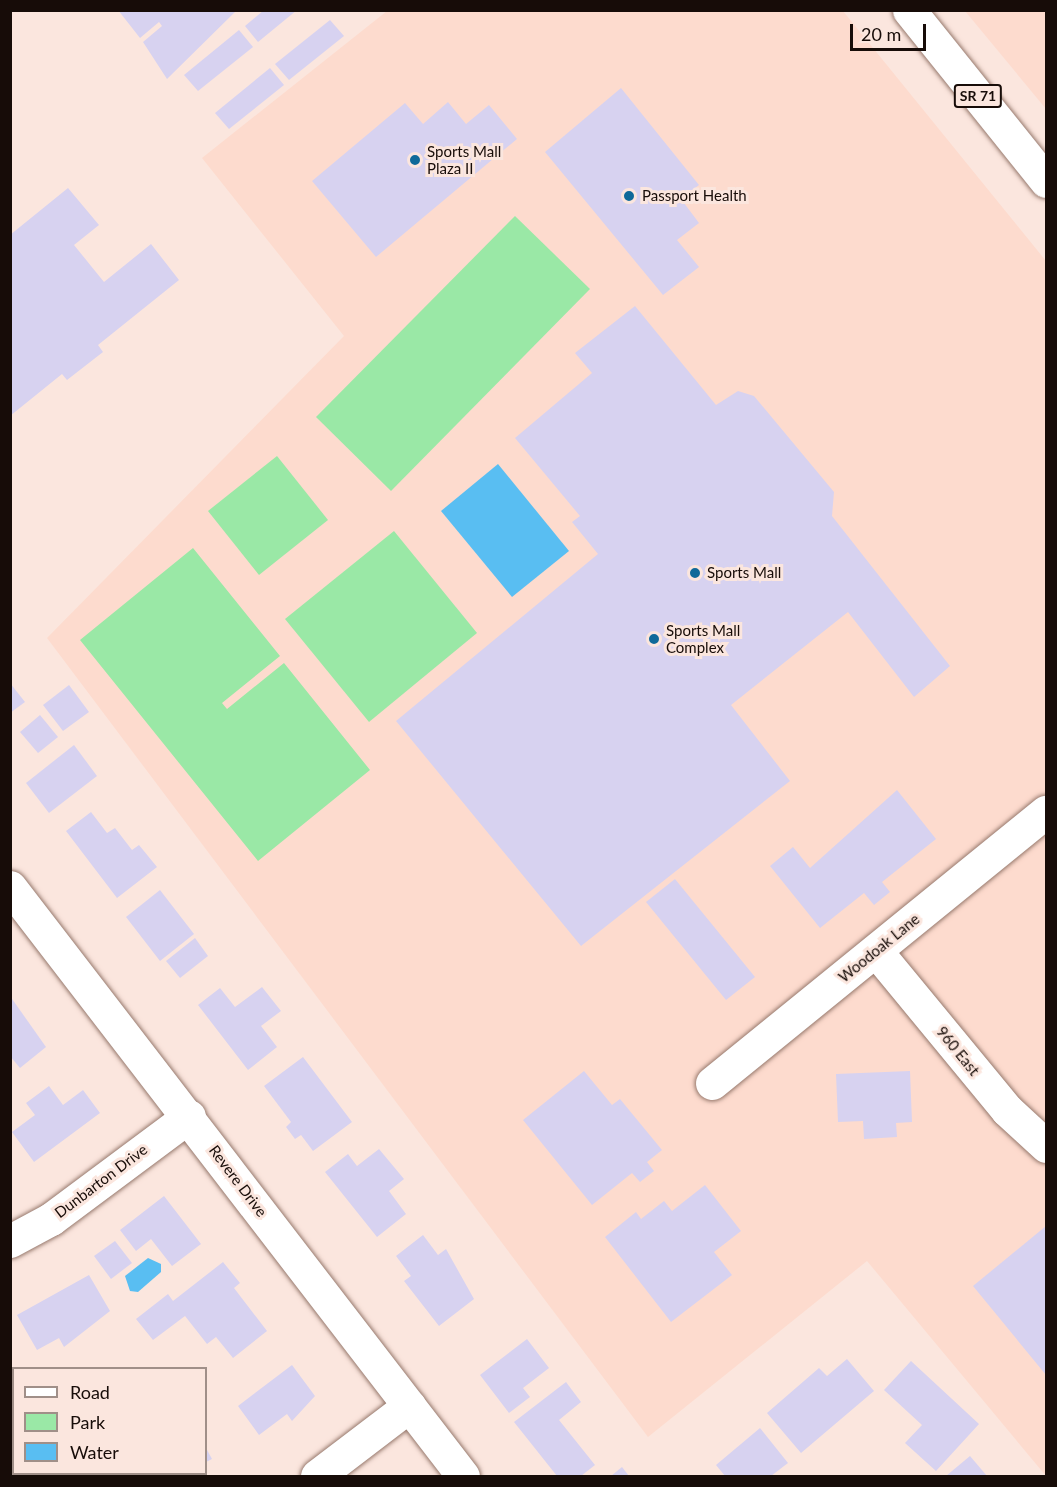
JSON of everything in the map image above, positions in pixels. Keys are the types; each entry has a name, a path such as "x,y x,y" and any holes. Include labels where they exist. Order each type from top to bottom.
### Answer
{"street":[{"name":"SR 71","path":"909,10 1047,181"},
{"name":"Woodoak Lane","path":"712,1083 1047,812"},
{"name":"Revere Drive","path":"10,887 189,1116 463,1476"},
{"name":"960 East","path":"876,951 1007,1110 1047,1146"},
{"name":"Dunbarton Drive","path":"10,1241 51,1219 189,1116"},
{"path":"317,1476 409,1406"}],"shaded area":[{"path":"387,11 843,11 1046,261 1046,1476 867,1261 648,1437 47,638 344,336 202,158"},
{"path":"965,11 1046,11 1046,109"}],"green space":[{"path":"515,216 590,289 391,491 316,417"},
{"path":"277,456 328,520 259,575 208,511"},
{"path":"394,531 477,633 369,722 285,619"},
{"path":"193,548 280,656 222,703 227,709 284,663 370,770 258,861 80,640"}],"water":[{"path":"498,464 569,551 512,597 441,511"},
{"path":"148,1258 161,1264 161,1272 138,1292 130,1291 125,1276"}],"building":[{"path":"118,10 237,10 167,79 143,42 162,26 159,22 140,38"},
{"path":"264,10 297,10 258,42 245,26"},
{"path":"330,20 344,36 289,80 275,64"},
{"path":"239,30 253,47 198,91 184,75"},
{"path":"270,68 284,85 229,129 215,113"},
{"path":"621,88 699,185 681,199 699,223 677,240 699,267 663,295 545,152"},
{"name":"Sports Mall Plaza II","path":"448,102 466,124 489,105 517,139 376,257 312,181 405,103 423,124"},
{"path":"68,188 99,225 74,245 104,282 151,244 179,280 98,345 103,352 67,380 62,374 10,416 10,235"},
{"name":"Sports Mall Complex","path":"635,306 716,405 738,391 754,396 834,492 832,516 950,666 914,697 848,612 731,705 790,781 581,946 396,721 598,554 572,522 580,516 515,438 592,373 575,353"},
{"path":"10,683 25,702 10,713"},
{"path":"69,685 89,712 63,731 43,705"},
{"path":"40,715 58,737 38,753 20,732"},
{"path":"74,745 97,776 49,813 26,783"},
{"path":"897,790 936,839 882,882 890,892 874,905 864,893 820,928 770,866 793,847 810,868"},
{"path":"91,812 107,833 115,828 132,850 139,845 157,867 117,898 66,831"},
{"path":"675,879 755,977 726,1000 646,902"},
{"path":"160,890 194,934 160,961 126,917"},
{"path":"195,938 208,956 180,978 166,961"},
{"path":"262,987 281,1011 261,1026 277,1047 248,1070 198,1005 220,988 235,1007"},
{"path":"10,996 46,1047 20,1068 10,1056"},
{"path":"303,1057 352,1122 313,1151 301,1135 295,1139 286,1127 291,1122 264,1086"},
{"path":"584,1071 612,1105 620,1099 662,1150 647,1162 654,1171 640,1182 632,1173 592,1205 523,1120"},
{"path":"910,1071 912,1122 896,1123 897,1137 864,1139 863,1121 838,1122 836,1074"},
{"path":"49,1086 63,1105 83,1090 100,1113 34,1162 12,1132 35,1115 26,1103"},
{"path":"379,1149 404,1179 389,1191 406,1214 377,1237 325,1172 348,1154 357,1166"},
{"path":"705,1185 741,1231 714,1252 732,1275 671,1322 605,1237 636,1212 641,1219 664,1201 672,1211"},
{"path":"164,1196 201,1244 172,1266 151,1239 136,1251 120,1230"},
{"path":"1046,1226 1046,1375 973,1286"},
{"path":"423,1235 438,1255 446,1249 474,1299 439,1326 404,1281 411,1276 396,1256"},
{"path":"115,1241 132,1263 111,1279 94,1256"},
{"path":"223,1262 240,1283 234,1288 267,1331 233,1358 216,1337 207,1344 185,1316 153,1340 136,1319 168,1294 173,1301"},
{"path":"89,1275 110,1311 64,1347 59,1338 37,1350 17,1315"},
{"path":"527,1339 549,1368 523,1388 530,1397 509,1413 480,1375"},
{"path":"847,1359 874,1391 801,1453 767,1413 819,1368 827,1376"},
{"path":"911,1361 979,1424 936,1471 905,1443 922,1425 884,1390"},
{"path":"292,1365 315,1396 292,1421 287,1414 259,1435 238,1406"},
{"path":"566,1382 581,1402 559,1420 595,1465 581,1476 557,1476 514,1422"},
{"path":"760,1428 788,1463 771,1476 725,1476 716,1465"},
{"path":"207,1450 212,1459 207,1462"},
{"path":"970,1456 987,1476 946,1476"},
{"path":"622,1467 629,1476 611,1476"},
{"path":"126,1475 127,1476 73,1476"}],"place":[{"name":"Sports Mall Plaza II","path":"415,160"},
{"name":"Passport Health","path":"629,196"},
{"name":"Sports Mall","path":"695,573"},
{"name":"Sports Mall Complex","path":"654,639"}]}
